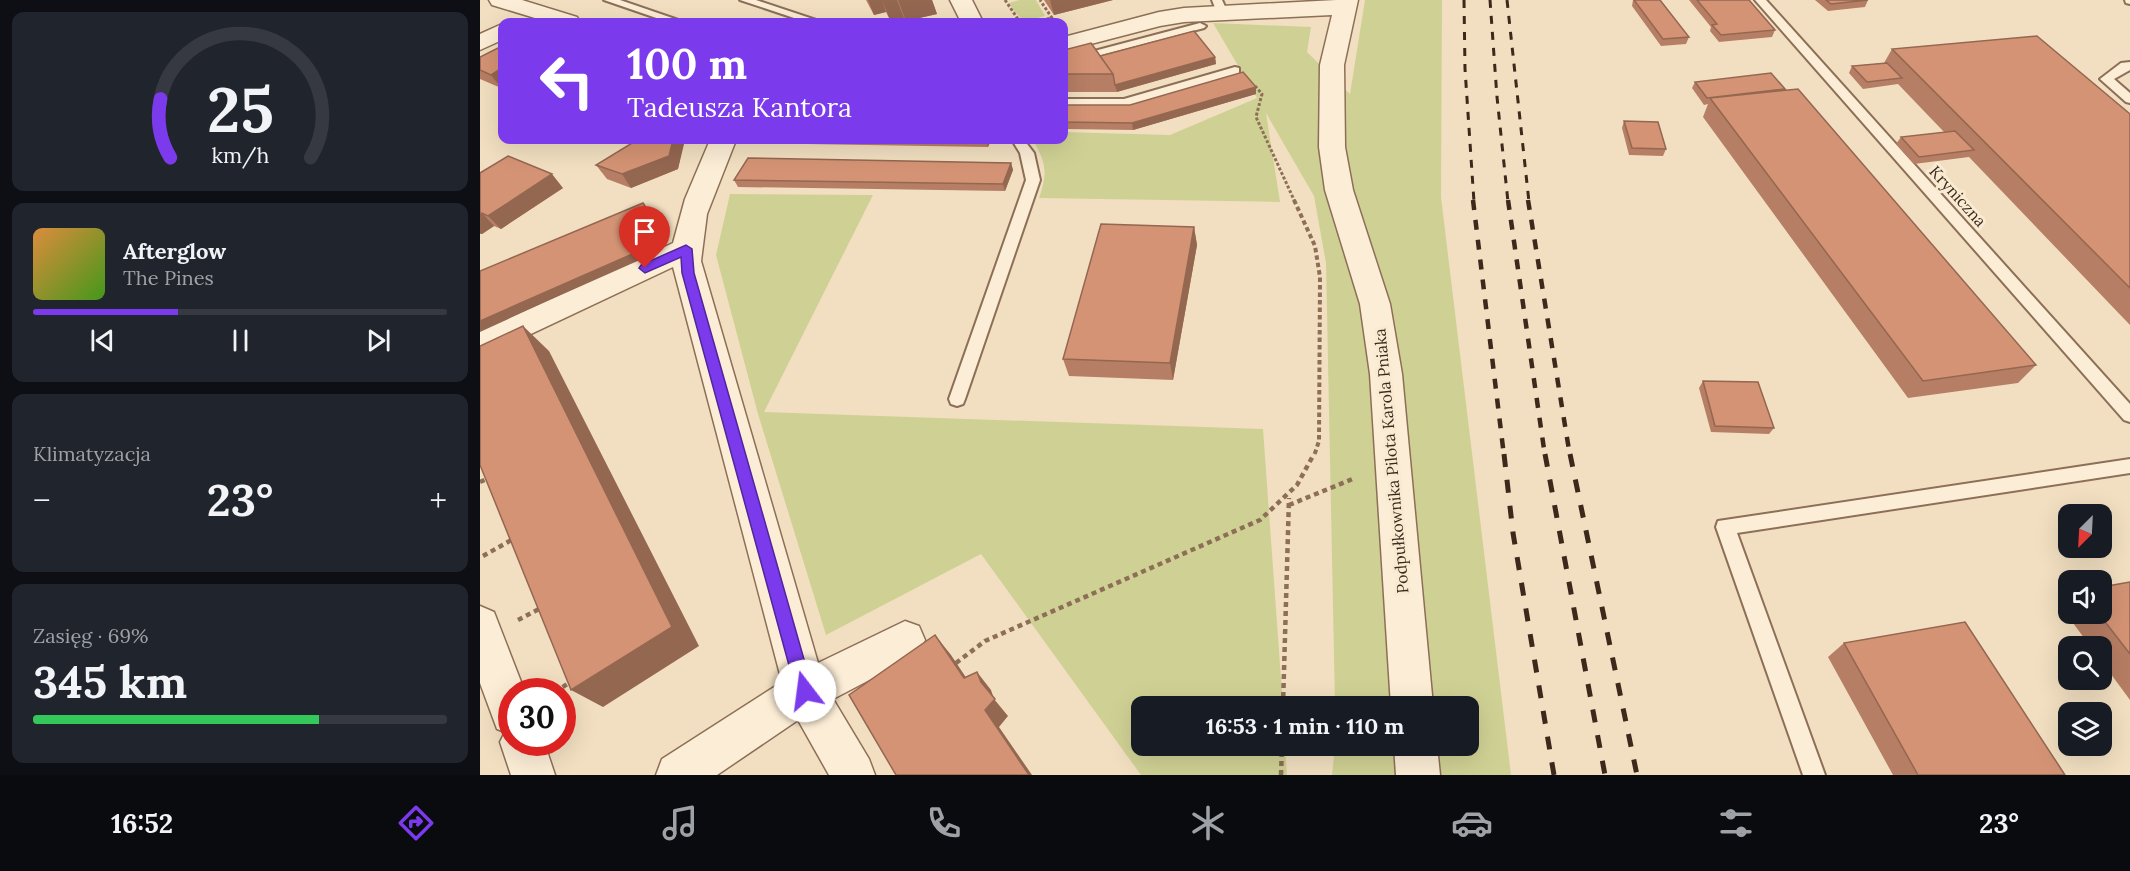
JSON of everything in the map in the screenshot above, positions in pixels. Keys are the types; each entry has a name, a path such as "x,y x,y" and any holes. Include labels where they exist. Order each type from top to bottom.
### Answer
{"street":[{"path":"500,0 528,17"},
{"path":"961,0 968,18"},
{"path":"1106,11 1150,0"},
{"path":"1068,43 1172,16 1219,7 1346,4"},
{"name":"Podpułkownika Pilota Karola Pniaka","path":"1346,4 1332,65 1332,147 1339,190 1360,251 1380,329 1386,374 1411,696"},
{"path":"480,43 498,33"},
{"path":"721,144 690,220 686,249 688,273 805,691 853,775"},
{"path":"480,346 686,249"},
{"path":"494,625 505,678"},
{"path":"678,775 805,691 905,640"},
{"path":"527,756 533,775"},
{"path":"1417,756 1418,775"}],"lane":[{"path":"609,0 665,18"},
{"path":"745,0 803,18"},
{"name":"Kryniczna","path":"1760,0 2130,415"},
{"path":"1068,61 1200,26"},
{"path":"2130,66 2125,66 2106,79 2130,99"},
{"path":"1068,103 1125,102 1235,71"},
{"path":"957,399 1033,180 1027,153 1021,144"},
{"path":"1814,775 1725,527 2130,466"}],"path":[{"path":"1006,0 1017,18"},
{"path":"1040,0 1052,18"},
{"path":"956,663 985,641 1260,520 1289,497 1314,459 1319,441 1320,277 1315,246 1256,117 1262,94 1248,77"},
{"path":"480,482 495,474"},
{"path":"1289,505 1362,475"},
{"path":"1283,696 1289,497"},
{"path":"483,556 519,536"},
{"path":"494,625 547,604"},
{"path":"576,679 580,676"},
{"path":"1281,775 1282,756"}],"green space":[{"path":"1019,0 1036,0 1045,16 1022,18 1009,3"},
{"path":"1365,0 1442,0 1441,197 1511,775 1332,775 1334,756 1479,756 1479,696 1335,696 1326,263 1314,196 1266,113 1280,202 1039,198 1044,181 1044,168 1035,144 1068,144 1068,132 1170,135 1257,98 1213,23 1311,27 1307,52 1350,94"},
{"path":"730,194 873,195 764,412 1263,429 1282,696 1131,696 1131,756 1286,756 1287,775 1141,775 981,554 826,635 758,414 716,255"}],"building":[{"path":"1634,0 1660,0 1689,37 1663,39"},
{"path":"1697,0 1749,0 1775,30 1721,35 1712,25 1717,24"},
{"path":"1826,0 1868,0 1831,4"},
{"path":"1194,31 1215,57 1115,85 1113,74 1100,56"},
{"path":"2037,36 2130,114 2130,288 1892,49"},
{"path":"1091,43 1113,74 1068,74 1068,49"},
{"path":"498,48 498,71 491,75 480,70 480,57"},
{"path":"1887,63 1902,78 1867,82 1852,66"},
{"path":"1243,72 1256,87 1132,123 1068,122 1068,105 1130,105"},
{"path":"1771,73 1785,89 1707,98 1695,82"},
{"path":"1798,89 2036,365 1923,381 1710,98"},
{"path":"1624,121 1658,122 1666,149 1632,148"},
{"path":"1955,131 1974,150 1919,157 1901,137"},
{"path":"630,144 672,144 669,156 622,174 596,165"},
{"path":"508,156 552,174 488,216 480,214 480,173"},
{"path":"748,158 1011,163 1003,184 734,180"},
{"path":"643,203 654,220 643,225 655,244 480,321 480,271"},
{"path":"1101,224 1194,227 1170,363 1063,359"},
{"path":"523,326 672,627 576,687 576,678 566,678 480,465 480,346"},
{"path":"1703,381 1758,382 1774,428 1715,426"},
{"path":"2130,582 2130,654 2107,624 2112,624 2112,585"},
{"path":"1965,622 2065,775 1918,775 1844,643"},
{"path":"935,635 964,678 977,672 981,682 995,699 985,710 1029,775 896,775 849,695"}],"railway":[{"path":"1464,0 1465,69 1474,202"},
{"path":"1490,0 1508,202"},
{"path":"1507,0 1529,202"},
{"path":"1473,200 1504,456"},
{"path":"1508,200 1545,456"},
{"path":"1528,200 1570,456"},
{"path":"1504,454 1513,533 1554,775"},
{"path":"1545,454 1605,775"},
{"path":"1570,454 1637,775"}],"route":[{"path":"645,268 686,249 688,273 805,691"}]}
